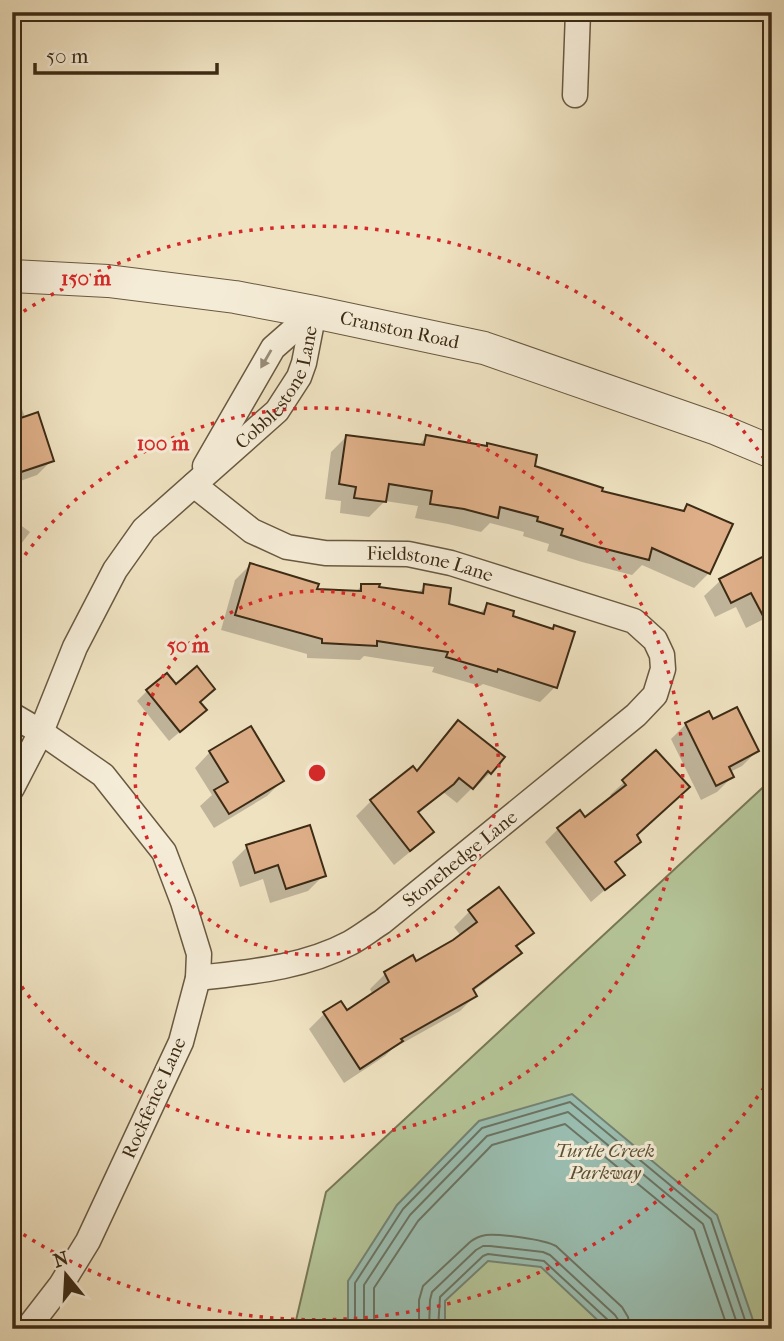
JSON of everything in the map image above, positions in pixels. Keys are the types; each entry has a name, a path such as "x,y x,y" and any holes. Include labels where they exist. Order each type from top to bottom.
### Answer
{"street":[{"path":"575,95 578,12"},
{"name":"Cranston Road","path":"12,276 108,281 235,298 484,348 717,429 772,452"},
{"name":"Cobblestone Lane","path":"194,485 273,348 314,312"},
{"name":"Cobblestone Lane","path":"12,788 41,732 75,647 116,570 144,529 277,411 299,377 314,312"},
{"name":"Fieldstone Lane","path":"194,485 252,531 287,547 325,553 408,554 451,562 634,621 655,640 662,655"},
{"name":"Stonehedge Lane","path":"198,978 266,970 313,958 349,943 382,922 636,715 655,695 663,669 662,655"},
{"name":"Rockfence Lane","path":"12,715 103,775 164,852 199,954 198,978 181,1042 88,1241 61,1285 27,1329"}],"green space":[{"name":"Turtle Creek Parkway","path":"772,779 772,1329 294,1329 326,1192"}],"water":[{"path":"572,1094 717,1215 756,1329 607,1329 541,1267 488,1261 445,1301 445,1329 348,1329 348,1281 397,1205 479,1121"}],"building":[{"path":"38,412 54,461 12,475 12,421"},
{"path":"346,435 424,445 426,435 487,446 487,443 537,455 535,466 603,488 602,491 684,511 687,504 733,524 710,574 652,548 649,560 598,547 561,535 563,529 537,521 538,517 500,507 498,518 430,504 432,491 389,484 386,502 354,498 356,487 339,484"},
{"path":"772,552 772,633 751,593 731,603 719,579"},
{"path":"250,563 319,584 317,589 361,591 361,584 380,584 379,587 423,593 424,584 451,588 449,604 484,614 487,603 514,611 513,616 553,629 554,625 575,632 557,688 498,669 497,672 446,657 448,652 377,641 377,646 322,643 322,639 235,615"},
{"path":"197,666 215,689 200,702 207,710 180,732 146,690 167,673 176,684"},
{"path":"737,707 759,751 729,767 734,777 716,786 685,723 709,711 713,719"},
{"path":"458,720 505,757 491,774 488,771 473,789 459,778 418,812 434,832 410,851 370,800 413,766 417,771"},
{"path":"251,726 284,781 229,814 214,790 228,782 209,751"},
{"path":"656,750 690,787 637,835 641,842 615,862 625,875 605,890 557,828 580,810 585,817 626,785 622,780"},
{"path":"310,825 326,876 286,889 278,865 255,873 246,845"},
{"path":"499,887 534,933 516,946 522,953 473,989 477,996 401,1039 403,1041 360,1069 323,1012 341,1001 347,1010 389,982 384,972 413,955 416,961 453,940 477,922 468,910"}]}
